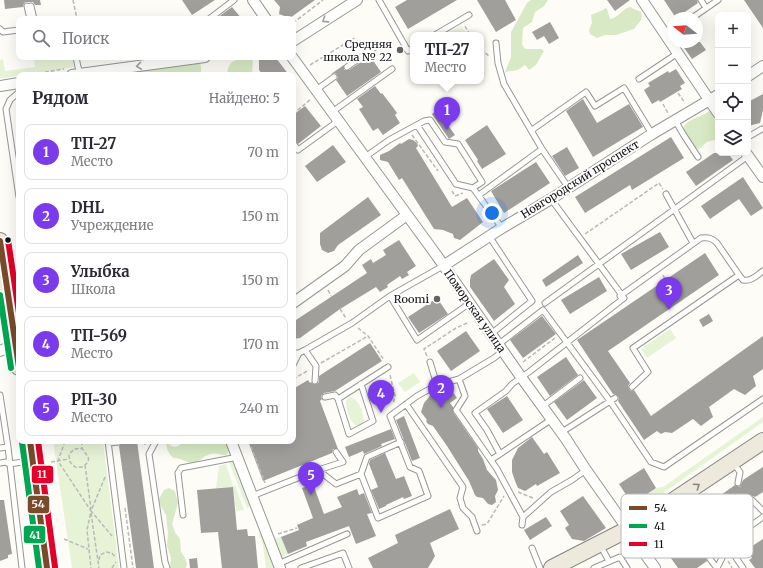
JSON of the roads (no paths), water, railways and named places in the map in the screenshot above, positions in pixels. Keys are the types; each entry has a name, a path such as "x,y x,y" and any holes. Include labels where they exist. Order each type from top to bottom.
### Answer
{"main road":[{"path":"0,241 1,258 16,339"},
{"path":"684,494 763,441"},
{"path":"30,444 47,568"},
{"path":"562,566 621,534"}],"street":[{"path":"253,0 264,16"},
{"path":"642,0 667,29"},
{"path":"296,39 351,1"},
{"path":"676,48 715,109"},
{"path":"99,72 181,60"},
{"name":"Поморская улица","path":"294,60 315,93 365,157 470,303 521,377 562,432 586,470 621,519"},
{"path":"751,74 763,66"},
{"path":"0,86 16,83"},
{"name":"Новгородский проспект","path":"443,266 652,134 715,97"},
{"path":"748,156 763,177"},
{"path":"296,301 345,266 359,250 407,215"},
{"path":"0,351 16,344"},
{"path":"232,444 279,566"},
{"name":"Поморская улица","path":"648,558 655,568"}],"lane":[{"path":"212,16 234,0"},
{"path":"379,0 408,51 410,50"},
{"path":"701,0 706,8"},
{"path":"700,12 718,0"},
{"path":"30,16 29,6 33,16"},
{"path":"439,32 469,15"},
{"path":"0,29 3,32 16,30"},
{"path":"496,43 498,63 504,84 542,149 568,187"},
{"path":"347,67 378,45"},
{"path":"639,79 678,53"},
{"path":"77,60 78,72"},
{"path":"296,147 298,150 392,69"},
{"path":"315,93 334,77"},
{"path":"532,130 586,92 595,106 624,88 652,134"},
{"path":"16,95 10,100 6,109 16,176"},
{"path":"365,157 389,140 424,121 430,120 445,142 458,144 482,182 473,188"},
{"path":"675,120 698,156"},
{"path":"417,125 456,184 473,188 502,228"},
{"path":"751,135 762,128"},
{"path":"479,195 542,149"},
{"path":"545,303 744,156"},
{"path":"666,194 693,243"},
{"path":"500,454 487,430 475,413 506,391 512,384 624,298 620,296 599,263 551,199"},
{"path":"489,236 532,301 491,334"},
{"path":"620,296 701,238 708,237 714,239 743,280 750,280 763,271"},
{"path":"296,353 305,350 352,323 390,296 443,266"},
{"path":"632,387 648,372 633,348 739,275"},
{"path":"390,296 416,340 470,303"},
{"path":"400,442 367,457 361,474 378,518 428,496 419,471 410,467 390,416 417,396 437,385 459,379 494,358 501,347 543,310 560,335 610,400 651,462 664,467 763,399"},
{"path":"305,350 316,366 315,381"},
{"path":"430,362 437,385"},
{"path":"338,399 388,367"},
{"path":"543,406 580,378"},
{"path":"459,379 465,396 456,410 491,460 508,488 523,517 522,525"},
{"path":"325,397 335,395 338,399 349,434 373,421 361,384"},
{"path":"0,395 8,447 22,568"},
{"path":"562,432 610,400 616,398"},
{"path":"406,404 464,487 460,498 463,508 472,516 478,531"},
{"path":"491,460 552,419"},
{"path":"108,444 124,568"},
{"path":"154,444 149,454 167,568"},
{"path":"0,448 8,447"},
{"path":"252,496 318,470 343,462 336,452"},
{"path":"183,515 178,473 181,468 238,457"},
{"path":"0,463 6,462 9,464 32,461"},
{"path":"732,462 740,472 738,483"},
{"path":"318,470 336,484 361,474"},
{"path":"523,517 551,492 586,470"},
{"path":"753,501 763,511"},
{"path":"753,524 763,517"},
{"path":"279,566 347,534"},
{"path":"600,545 609,562"},
{"path":"532,548 540,568"},
{"path":"301,568 343,553 349,568"},
{"path":"594,568 620,558 627,568"},
{"path":"710,559 717,568 722,558"},
{"path":"736,558 743,568"}],"place":[{"name":"Средняя школа № 22","path":"400,50"},
{"name":"ТП-27","path":"447,130"},
{"name":"Roomi","path":"437,299"},
{"name":"Улыбка","path":"669,310"},
{"name":"DHL","path":"441,408"},
{"name":"ТП-569","path":"381,413"},
{"name":"РП-30","path":"311,495"}]}
